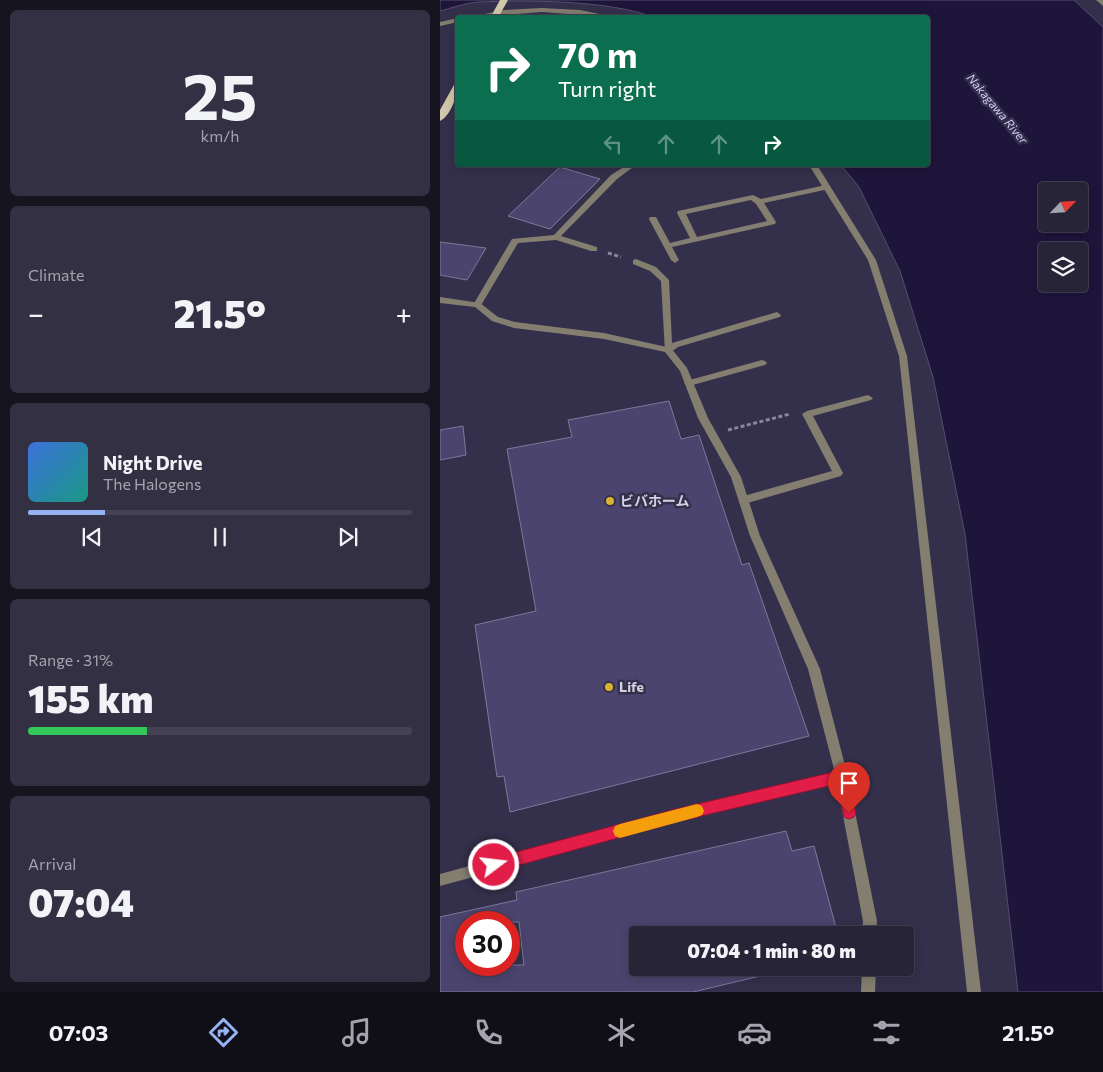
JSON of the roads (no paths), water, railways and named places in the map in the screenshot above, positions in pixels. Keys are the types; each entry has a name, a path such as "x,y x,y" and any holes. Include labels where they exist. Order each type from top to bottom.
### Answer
{"main road":[{"path":"440,118 455,90"}],"street":[{"path":"1099,0 1103,4"},
{"path":"478,15 499,9 576,12 596,15"},
{"path":"440,24 455,21"},
{"path":"556,237 614,177 629,167"},
{"path":"814,167 872,260 903,356 974,992"},
{"path":"759,202 826,187"},
{"path":"668,246 695,240 772,222 759,202 753,197 681,213 695,240"},
{"path":"653,219 675,260"},
{"path":"477,305 515,241 556,237 594,249"},
{"path":"636,262 654,269 665,280 668,350 684,370 703,418 736,477 755,536 814,669 842,776 870,926"},
{"path":"440,300 477,305 495,319 514,325 604,336 668,350"},
{"path":"668,350 674,345 776,315"},
{"path":"690,383 762,363"},
{"path":"744,500 838,473 807,414 868,398"},
{"path":"440,880 676,816 842,776"},
{"path":"868,992 869,976"}],"water":[{"name":"Nakagawa River","path":"440,0 1074,0 1103,27 1103,992 1018,992 965,534 933,377 900,271 859,187 843,167 930,167 930,15 647,15 613,7 567,2 478,2 463,4 440,11"}],"place":[{"name":"ビバホーム","path":"610,501"},
{"name":"Life","path":"609,687"}]}
